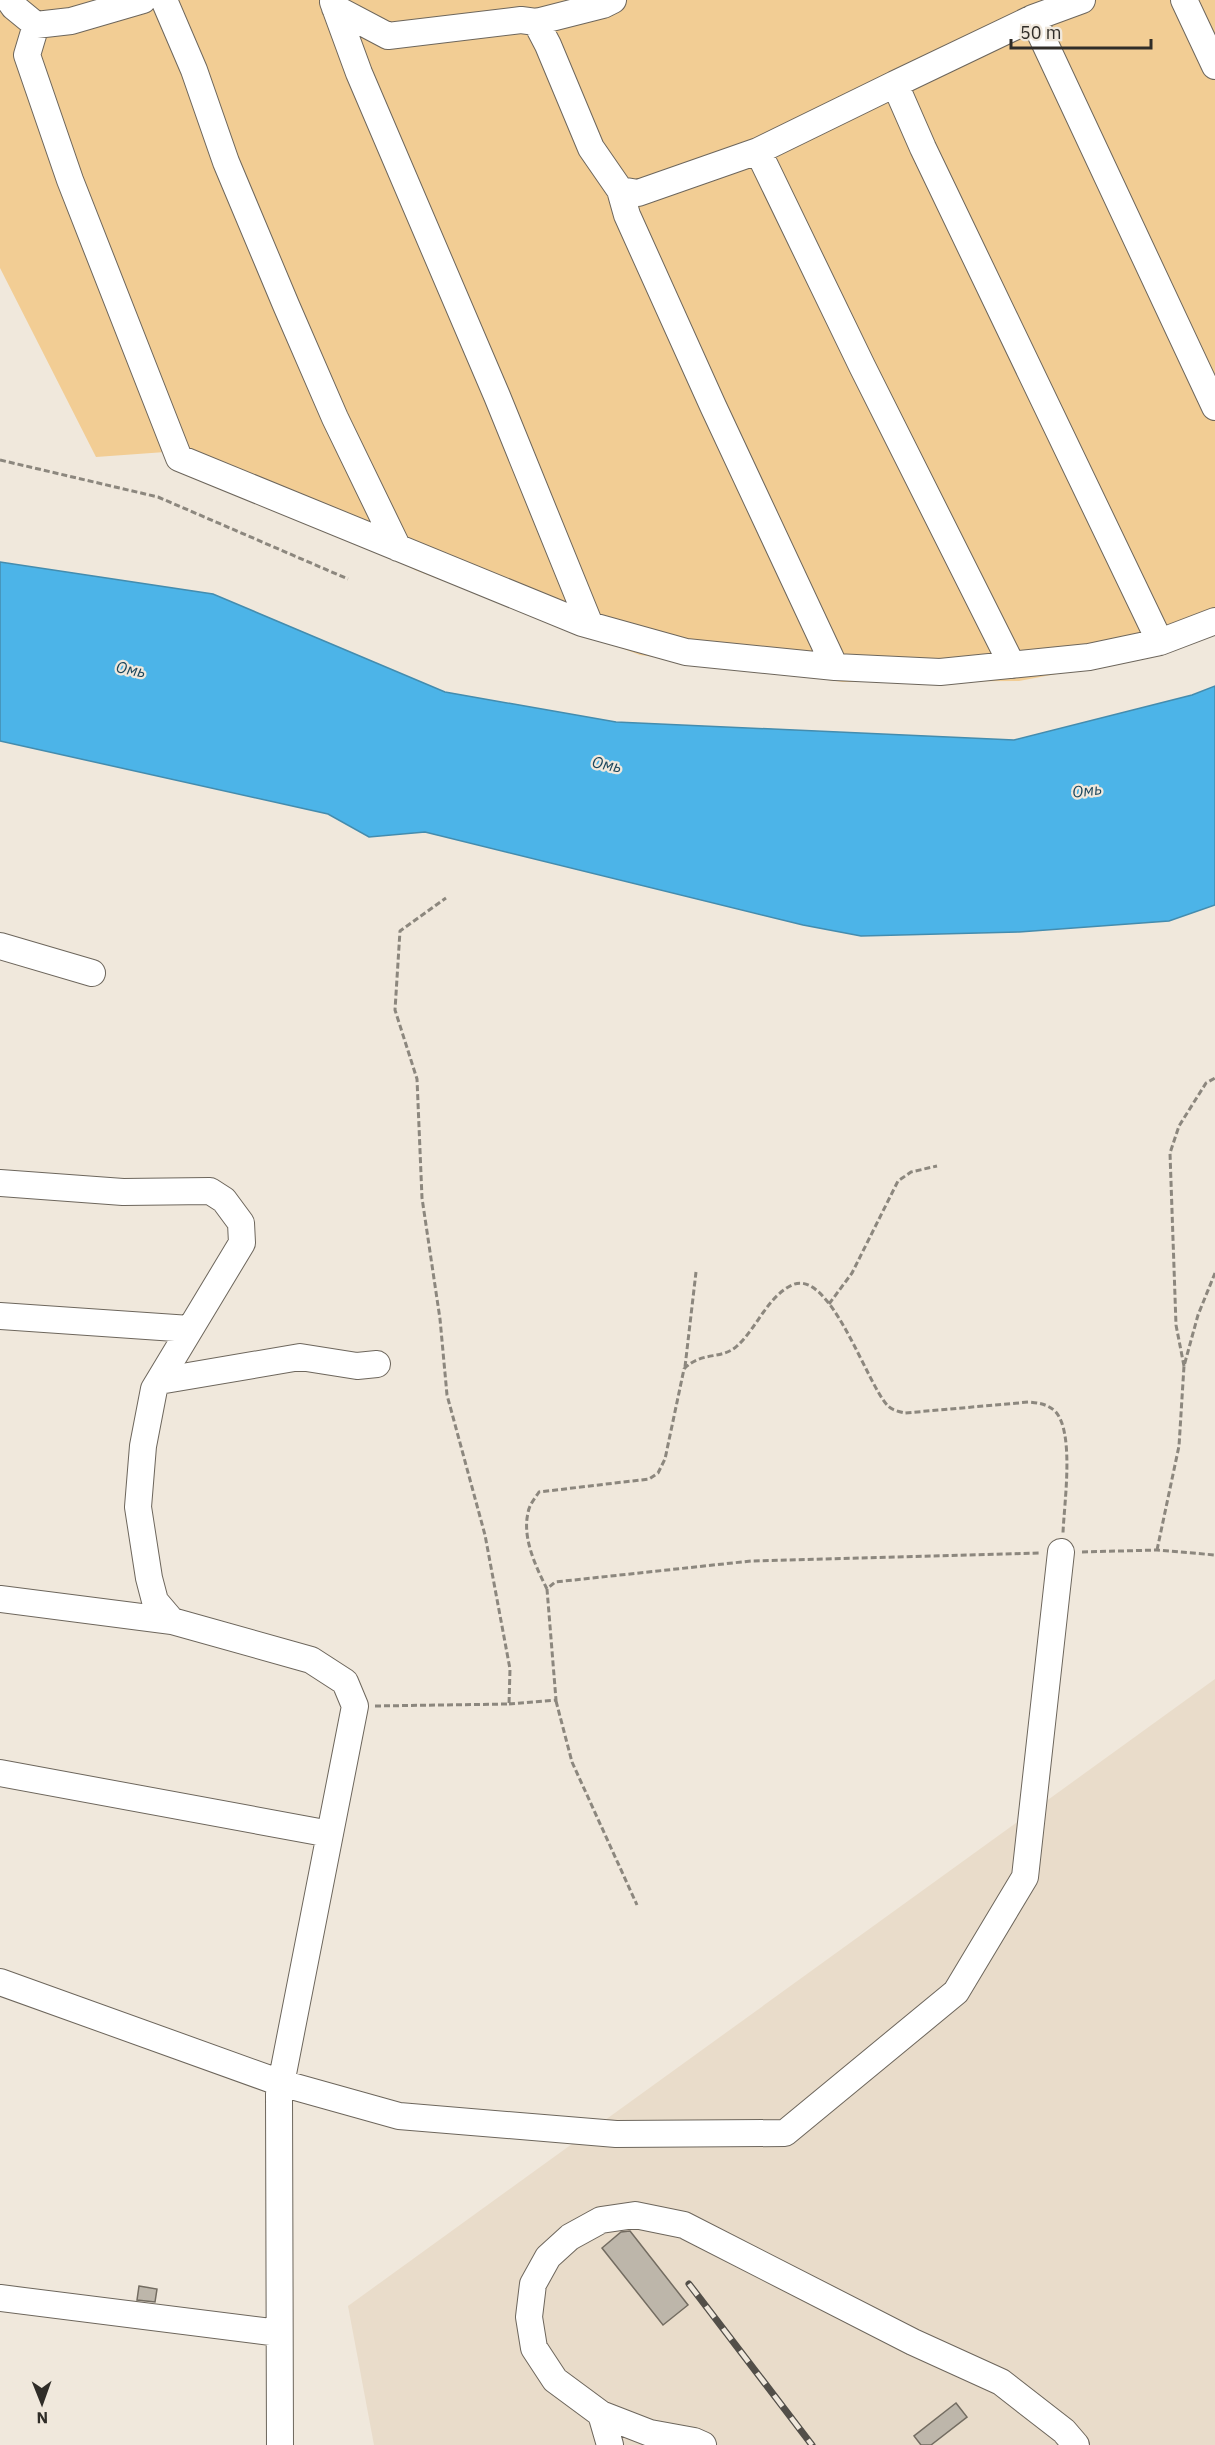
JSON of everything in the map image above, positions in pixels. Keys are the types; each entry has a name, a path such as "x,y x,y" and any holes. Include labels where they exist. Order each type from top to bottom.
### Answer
{"street":[{"path":"9,0 36,25 71,21 143,0"},
{"path":"164,0 194,70 226,162 291,315 335,418 398,548"},
{"path":"334,4 388,36 521,20 536,22 603,5 613,0"},
{"path":"620,190 638,193 758,151 1033,18 1082,0"},
{"path":"1184,0 1215,66"},
{"path":"334,4 358,73 497,396 590,625"},
{"path":"1033,18 1215,407"},
{"path":"536,22 591,148 620,190 627,215 835,667"},
{"path":"36,25 27,56 70,180 179,458 590,625 686,652 835,667 940,672 1089,657 1160,642 1215,621"},
{"path":"895,84 927,159 1160,642"},
{"path":"758,151 862,366 1012,665"},
{"path":"0,946 92,973"},
{"path":"0,1183 123,1192 210,1191 224,1200 240,1223 242,1243 154,1389 143,1446 138,1507 149,1578 155,1601 172,1621"},
{"path":"0,1316 190,1329"},
{"path":"159,1381 300,1357 357,1366 377,1364"},
{"path":"0,1982 281,2083 399,2116 616,2134 785,2133 956,1992 1025,1877 1061,1552"},
{"path":"0,1599 172,1621 311,1660 345,1682 355,1707 279,2094 280,2445"},
{"path":"0,1773 330,1834"},
{"path":"703,2445 694,2441 650,2433 601,2414 555,2380 534,2348 529,2317 533,2284 548,2256 570,2236 601,2220 635,2215 684,2225 913,2342 1001,2382 1064,2430 1076,2445"},
{"path":"0,2298 279,2334"},
{"path":"601,2414 610,2445"}],"path":[{"path":"0,460 158,497 348,579"},
{"path":"446,898 400,932 395,1010 417,1079 422,1198 440,1318 447,1395 485,1534 510,1669 509,1704"},
{"path":"1184,1366 1176,1325 1170,1153 1179,1126 1206,1083 1215,1078"},
{"path":"829,1304 852,1273 898,1182 911,1172 938,1166"},
{"path":"637,1905 572,1762 556,1700 547,1589 538,1570 526,1531 528,1510 539,1492 648,1479 658,1473 668,1449 684,1369 696,1272"},
{"path":"1157,1550 1179,1446 1184,1366 1198,1315 1215,1273"},
{"path":"684,1369 692,1361 701,1357 731,1352 740,1344 775,1298 793,1284 805,1283 817,1288 838,1315 872,1383 890,1408 905,1413 1029,1402 1043,1404 1054,1410 1060,1418 1065,1436 1066,1473 1061,1552"},
{"path":"547,1589 555,1582 751,1561 1157,1550 1215,1555"},
{"path":"355,1707 509,1704 556,1700"}],"shaded area":[{"path":"0,0 1215,0 1215,635 1152,656 1019,681 843,682 640,655 415,570 290,493 179,451 96,457 0,268"},
{"path":"1215,1679 1215,2445 374,2445 348,2306"}],"water":[{"name":"Омь","path":"0,562 213,594 445,692 616,722 1014,740 1192,695 1215,686 1215,905 1169,921 1019,932 861,936 803,925 425,832 369,837 328,814 0,741"}],"building":[{"path":"630,2231 688,2305 663,2325 602,2248 621,2232"},
{"path":"139,2286 157,2289 155,2302 137,2300"},
{"path":"956,2403 967,2417 931,2445 921,2445 914,2436"}],"railway":[{"path":"689,2284 812,2445"}]}
